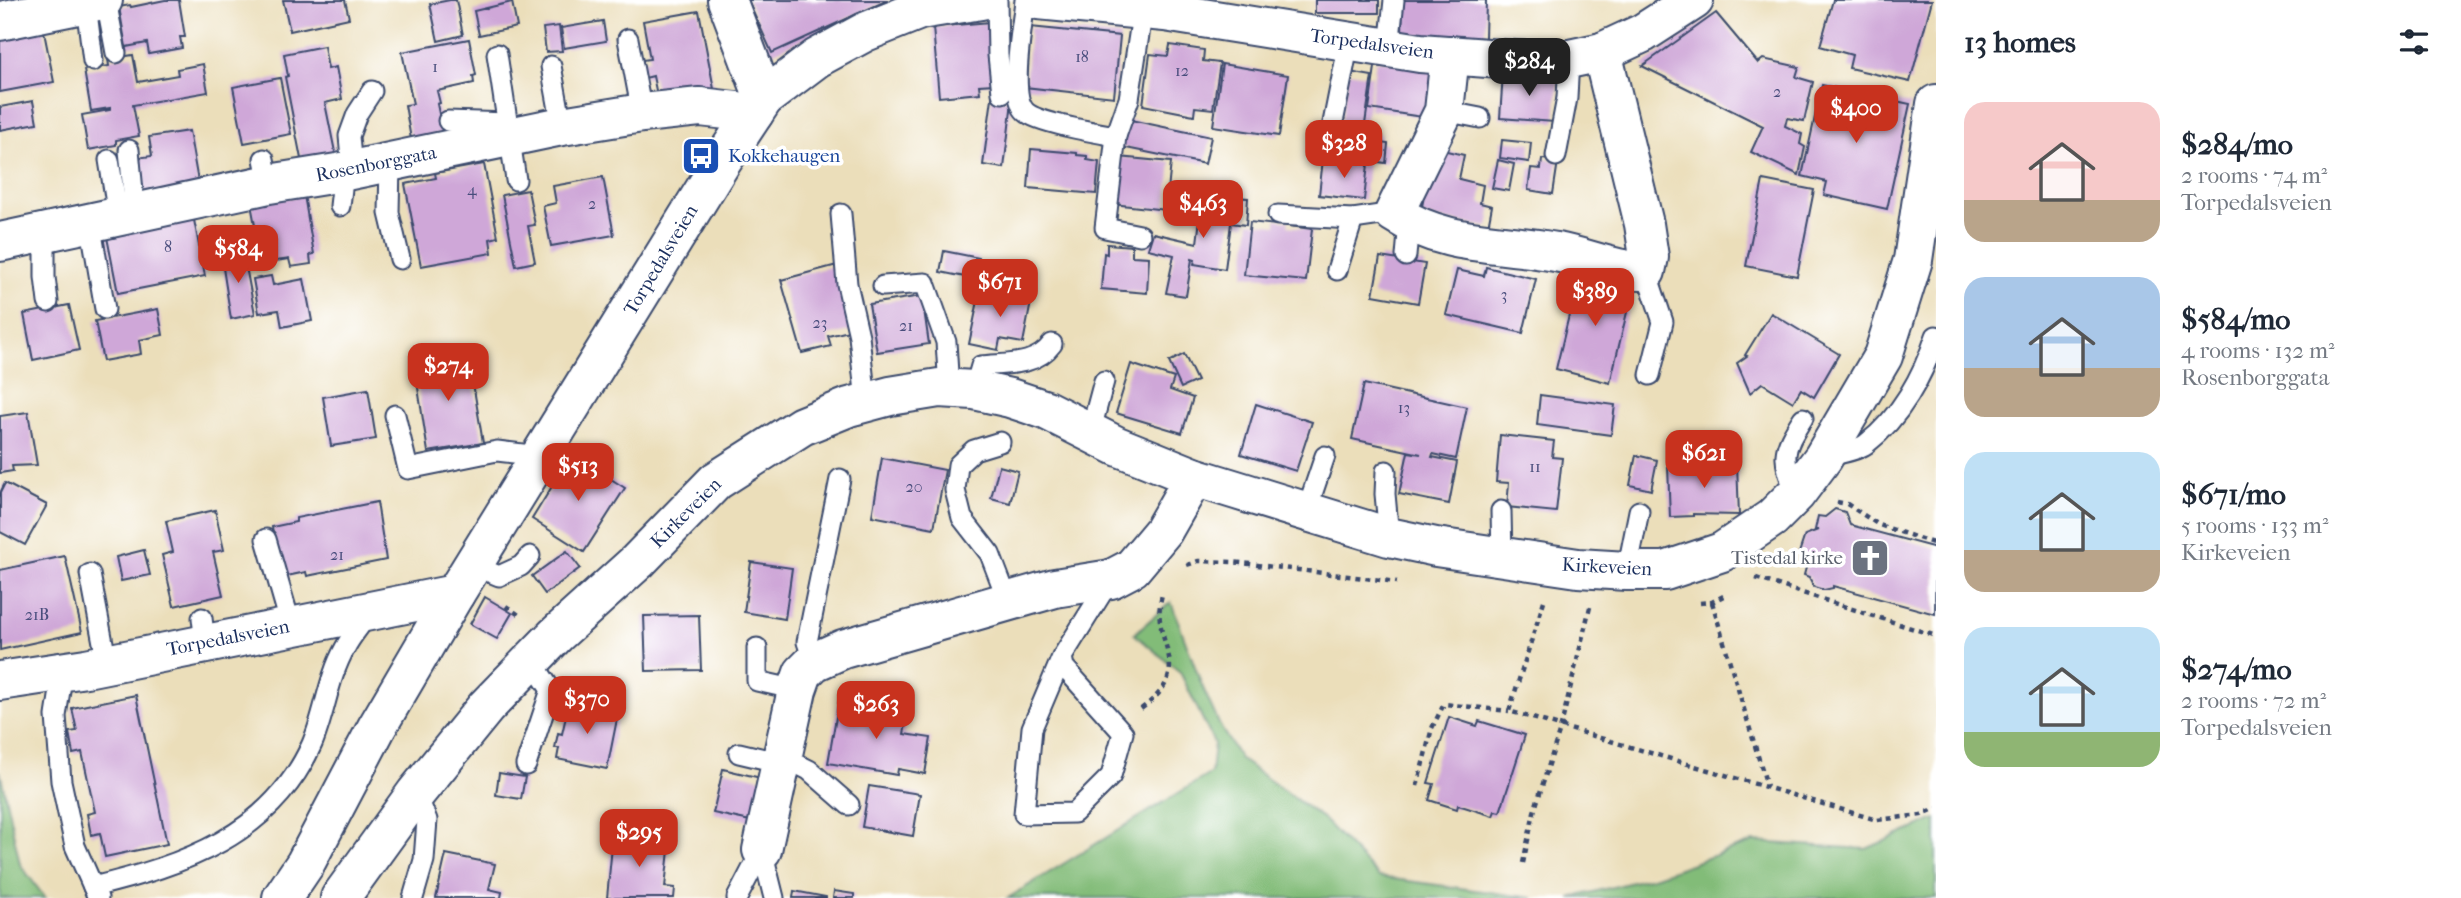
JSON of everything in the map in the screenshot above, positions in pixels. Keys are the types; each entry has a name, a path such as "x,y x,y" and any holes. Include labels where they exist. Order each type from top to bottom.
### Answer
{"street":[{"path":"727,0 759,105"},
{"name":"Torpedalsveien","path":"282,898 304,864 377,727 464,579 759,105 817,58 865,32 920,10 981,0"},
{"name":"Torpedalsveien","path":"1060,1 1143,9 1390,48 1528,61 1585,56 1643,33 1694,0"},
{"path":"0,21 99,1"},
{"path":"1450,55 1462,115 1403,230 1553,251 1630,272 1646,271 1649,257 1644,224 1585,56"},
{"name":"Kirkeveien","path":"340,898 416,793 486,707 544,648 638,561 716,481 803,426 866,402 890,396 962,389 1010,398 1046,410 1090,433 1194,477 1389,537 1503,557 1627,571 1665,571 1722,552 1772,518 1796,494 1823,458 1883,356 1913,260 1936,104"},
{"name":"Rosenborggata","path":"0,242 114,217 266,172 346,182 390,162 509,129 562,126 700,107 759,105"},
{"path":"762,850 782,760 806,676 843,649 1055,588 1111,579 1132,568 1163,531 1194,477"},
{"name":"Torpedalsveien","path":"0,681 107,664 204,630 291,625 372,610 464,579"}],"lane":[{"path":"997,0 1002,93"},
{"path":"1025,0 1017,84 1019,102 1027,114 1070,127 1116,136"},
{"path":"1390,48 1394,0"},
{"path":"99,1 116,53"},
{"path":"93,61 99,1"},
{"path":"1140,234 1105,228 1116,136 1129,99 1143,9"},
{"path":"628,39 642,113"},
{"path":"1330,138 1349,42"},
{"path":"496,54 516,180"},
{"path":"1556,156 1567,98 1585,56"},
{"path":"551,66 562,126"},
{"path":"346,182 349,136 357,114 372,91"},
{"path":"448,121 509,129"},
{"path":"105,309 114,217 129,150"},
{"path":"109,160 114,217"},
{"path":"390,162 389,213 400,259"},
{"path":"841,214 847,284 859,336 866,402"},
{"path":"1278,215 1353,219 1403,230"},
{"path":"1337,270 1353,219"},
{"path":"45,232 48,302"},
{"path":"1646,271 1663,322 1650,375"},
{"path":"883,286 925,283 962,389"},
{"path":"1823,458 1864,446 1890,419 1912,391 1936,336"},
{"path":"962,389 981,366 1027,362 1045,354 1052,344"},
{"path":"1090,433 1104,382"},
{"path":"396,415 408,468 497,452 540,456"},
{"path":"1796,494 1784,462 1790,438 1803,418"},
{"path":"1000,442 974,450 958,466 955,490 962,518 990,554 1008,601"},
{"path":"1306,512 1325,456"},
{"path":"1386,471 1389,537"},
{"path":"757,648 757,681 806,676 807,642 840,479"},
{"path":"1500,511 1503,557"},
{"path":"1627,571 1639,511"},
{"path":"266,538 291,625"},
{"path":"464,579 499,576 521,566 530,556"},
{"path":"90,574 107,664"},
{"path":"1062,657 1064,667 1123,733 1111,776 1074,813 1024,814 1032,728 1062,657 1111,579"},
{"path":"63,671 56,716 61,781 75,846 95,893 209,849 250,824 290,784 312,744 344,649 372,610"},
{"path":"526,765 551,690 544,648"},
{"path":"739,753 782,760 809,770 849,805"},
{"path":"413,898 424,860 426,820 416,793"},
{"path":"737,898 762,850"},
{"path":"762,850 774,898"}],"path":[{"path":"1182,566 1198,561 1233,562 1400,582"},
{"path":"1510,710 1553,564"},
{"path":"1751,576 1936,636"},
{"path":"464,579 531,623 544,648"},
{"path":"1118,727 1158,697 1170,680 1168,651 1161,622 1160,603 1163,592"},
{"path":"1523,863 1534,811 1561,726 1592,599"},
{"path":"1712,602 1768,787"},
{"path":"1417,786 1432,728 1444,704 1510,710 1877,820 1921,814 1936,808"}],"green space":[{"path":"1171,602 1203,688 1220,726 1240,759 1322,818 1379,877 1533,898 1008,898 1211,773 1214,743 1180,672 1134,634"},
{"path":"0,771 20,864 45,898 0,898"},
{"path":"1936,819 1936,898 1570,898 1656,876 1753,842 1866,849"}],"building":[{"path":"179,0 185,37 180,37 182,48 149,54 147,43 126,47 119,7"},
{"path":"283,0 345,0 349,18 290,31"},
{"path":"456,0 463,35 438,41 430,4"},
{"path":"748,0 888,0 772,53"},
{"path":"1315,0 1379,0 1379,13 1315,13"},
{"path":"1403,0 1486,0 1485,38 1402,35"},
{"path":"1833,0 1932,0 1910,82 1849,68 1852,55 1820,46"},
{"path":"512,2 517,27 479,35 474,11"},
{"path":"699,11 714,89 658,100 653,76 645,78 642,60 650,59 643,21"},
{"path":"1716,13 1758,63 1763,59 1799,67 1796,77 1813,82 1804,121 1787,118 1785,126 1802,134 1800,144 1805,147 1799,175 1751,152 1763,126 1642,66"},
{"path":"603,21 606,41 564,48 561,28"},
{"path":"990,22 994,84 979,85 980,93 939,97 933,27"},
{"path":"559,26 562,51 546,52 543,28"},
{"path":"43,27 54,82 0,92 0,35"},
{"path":"1030,27 1120,36 1114,97 1025,87"},
{"path":"469,39 476,75 473,76 474,83 437,91 443,133 411,139 405,105 413,104 402,52"},
{"path":"1170,45 1204,50 1203,61 1220,63 1213,109 1195,107 1194,115 1143,105 1150,54 1168,56"},
{"path":"324,46 328,69 336,67 342,99 325,103 336,157 302,164 285,77 288,76 284,54"},
{"path":"133,55 138,82 178,75 177,69 203,64 208,92 133,105 139,136 116,140 116,145 88,150 82,115 110,108 91,111 84,70 109,66 108,59"},
{"path":"1376,60 1436,67 1429,118 1369,109"},
{"path":"1222,64 1288,75 1279,136 1213,126"},
{"path":"1349,72 1372,76 1364,131 1381,134 1380,143 1388,144 1386,163 1336,156"},
{"path":"1503,73 1558,80 1555,122 1500,118"},
{"path":"280,78 291,134 244,143 233,87"},
{"path":"1822,85 1910,104 1887,209 1824,195 1827,182 1802,176"},
{"path":"992,98 1012,101 1004,168 983,165"},
{"path":"33,101 37,123 0,130 0,107"},
{"path":"1126,119 1211,137 1205,164 1121,147"},
{"path":"189,131 199,187 143,197 136,158 152,156 149,137"},
{"path":"1502,140 1531,143 1529,162 1500,158"},
{"path":"1434,148 1464,155 1459,179 1483,185 1480,203 1492,206 1488,227 1420,216"},
{"path":"1031,149 1077,153 1087,156 1087,160 1099,162 1096,194 1028,188"},
{"path":"1118,157 1171,162 1166,210 1113,204"},
{"path":"1323,159 1368,164 1364,200 1319,195"},
{"path":"1542,159 1558,161 1553,194 1528,190 1531,168 1541,169"},
{"path":"1498,160 1514,164 1509,191 1492,188"},
{"path":"484,164 498,237 490,239 492,253 421,266 405,184 436,178 435,173"},
{"path":"603,177 614,235 551,246 543,206 556,203 553,186"},
{"path":"1763,180 1814,190 1797,276 1746,266"},
{"path":"528,190 535,225 528,226 535,262 516,266 502,195"},
{"path":"304,195 314,254 310,255 311,264 291,267 289,259 262,263 251,204"},
{"path":"1203,195 1248,198 1246,225 1231,223 1225,269 1194,264 1195,260 1192,259 1186,296 1166,293 1174,255 1148,249 1153,233 1197,243"},
{"path":"193,215 205,276 118,293 106,232"},
{"path":"1276,219 1289,221 1288,226 1312,229 1306,281 1244,275 1250,222 1276,225"},
{"path":"1107,244 1132,246 1132,256 1149,257 1147,293 1101,289"},
{"path":"243,251 255,314 231,319 221,255"},
{"path":"944,251 979,258 975,279 940,272"},
{"path":"1380,257 1425,264 1418,303 1373,295"},
{"path":"837,265 853,330 828,336 831,346 802,353 781,280"},
{"path":"1486,267 1536,279 1523,333 1446,315 1457,270 1484,276"},
{"path":"1579,274 1633,287 1610,383 1556,369"},
{"path":"271,276 273,285 304,279 312,321 282,327 279,310 259,313 253,279"},
{"path":"1002,286 1021,290 1019,300 1031,302 1023,343 1000,339 998,350 969,344 980,291 1000,296"},
{"path":"922,296 929,344 877,352 869,304"},
{"path":"69,305 79,350 33,360 24,314"},
{"path":"158,309 163,335 139,340 141,354 103,361 95,321"},
{"path":"1771,313 1839,354 1814,397 1801,389 1793,402 1762,383 1750,393 1737,363 1747,356 1745,355"},
{"path":"468,353 483,443 428,452 414,362"},
{"path":"1184,354 1197,381 1181,388 1169,362"},
{"path":"1131,364 1174,378 1170,390 1193,398 1182,433 1116,413"},
{"path":"1364,384 1467,407 1456,459 1433,454 1432,457 1457,462 1449,504 1399,494 1408,452 1421,454 1352,439"},
{"path":"368,389 376,439 331,446 323,397"},
{"path":"1540,395 1615,405 1611,435 1537,425"},
{"path":"1256,404 1312,422 1296,471 1241,454"},
{"path":"28,412 37,465 12,466 13,471 0,473 0,416"},
{"path":"1500,435 1554,441 1552,457 1562,458 1556,512 1507,507 1509,483 1496,482"},
{"path":"572,454 625,488 584,552 532,519"},
{"path":"1636,455 1657,460 1651,490 1630,485"},
{"path":"882,458 945,470 934,528 872,516"},
{"path":"1737,464 1739,515 1693,514 1670,517 1668,466 1709,467"},
{"path":"999,466 1018,471 1010,503 991,498"},
{"path":"5,483 47,505 25,545 0,532 0,493"},
{"path":"377,502 386,560 307,576 306,572 282,577 272,527 296,522 296,518"},
{"name":"Tistedal kirke","path":"1835,509 1845,512 1850,525 1936,548 1935,614 1833,586 1824,590 1814,587 1809,577 1804,575 1807,564 1810,565 1799,553 1805,535 1818,530 1815,530 1818,516 1825,517"},
{"path":"215,510 224,550 213,552 223,595 174,606 162,555 173,552 166,521"},
{"path":"144,550 150,575 121,581 116,557"},
{"path":"567,551 580,568 545,594 532,576"},
{"path":"65,556 82,632 0,650 0,570"},
{"path":"751,562 792,568 785,619 744,612"},
{"path":"485,597 512,613 497,639 470,624"},
{"path":"699,615 701,670 646,671 644,616"},
{"path":"136,695 167,844 105,857 100,833 91,835 87,814 95,812 82,752 73,754 69,732 77,731 72,708"},
{"path":"839,700 908,713 904,734 931,738 925,774 898,769 897,775 828,763"},
{"path":"569,703 618,714 607,769 557,759 559,748 555,748 558,733 562,734"},
{"path":"1449,717 1477,726 1479,721 1525,735 1500,812 1495,811 1493,816 1458,805 1457,809 1429,800 1434,784 1428,783"},
{"path":"723,769 765,779 755,822 713,813"},
{"path":"499,773 525,777 521,799 496,795"},
{"path":"869,786 920,794 913,836 862,827"},
{"path":"613,836 670,841 665,887 675,888 674,898 607,898"},
{"path":"446,854 495,864 489,889 502,892 501,898 436,898"},
{"path":"794,891 826,897 826,898 793,898"},
{"path":"834,891 854,894 854,898 833,898"}],"place":[{"name":"Kokkehaugen","path":"701,156"},
{"name":"Tistedal kirke","path":"1870,558"}]}
